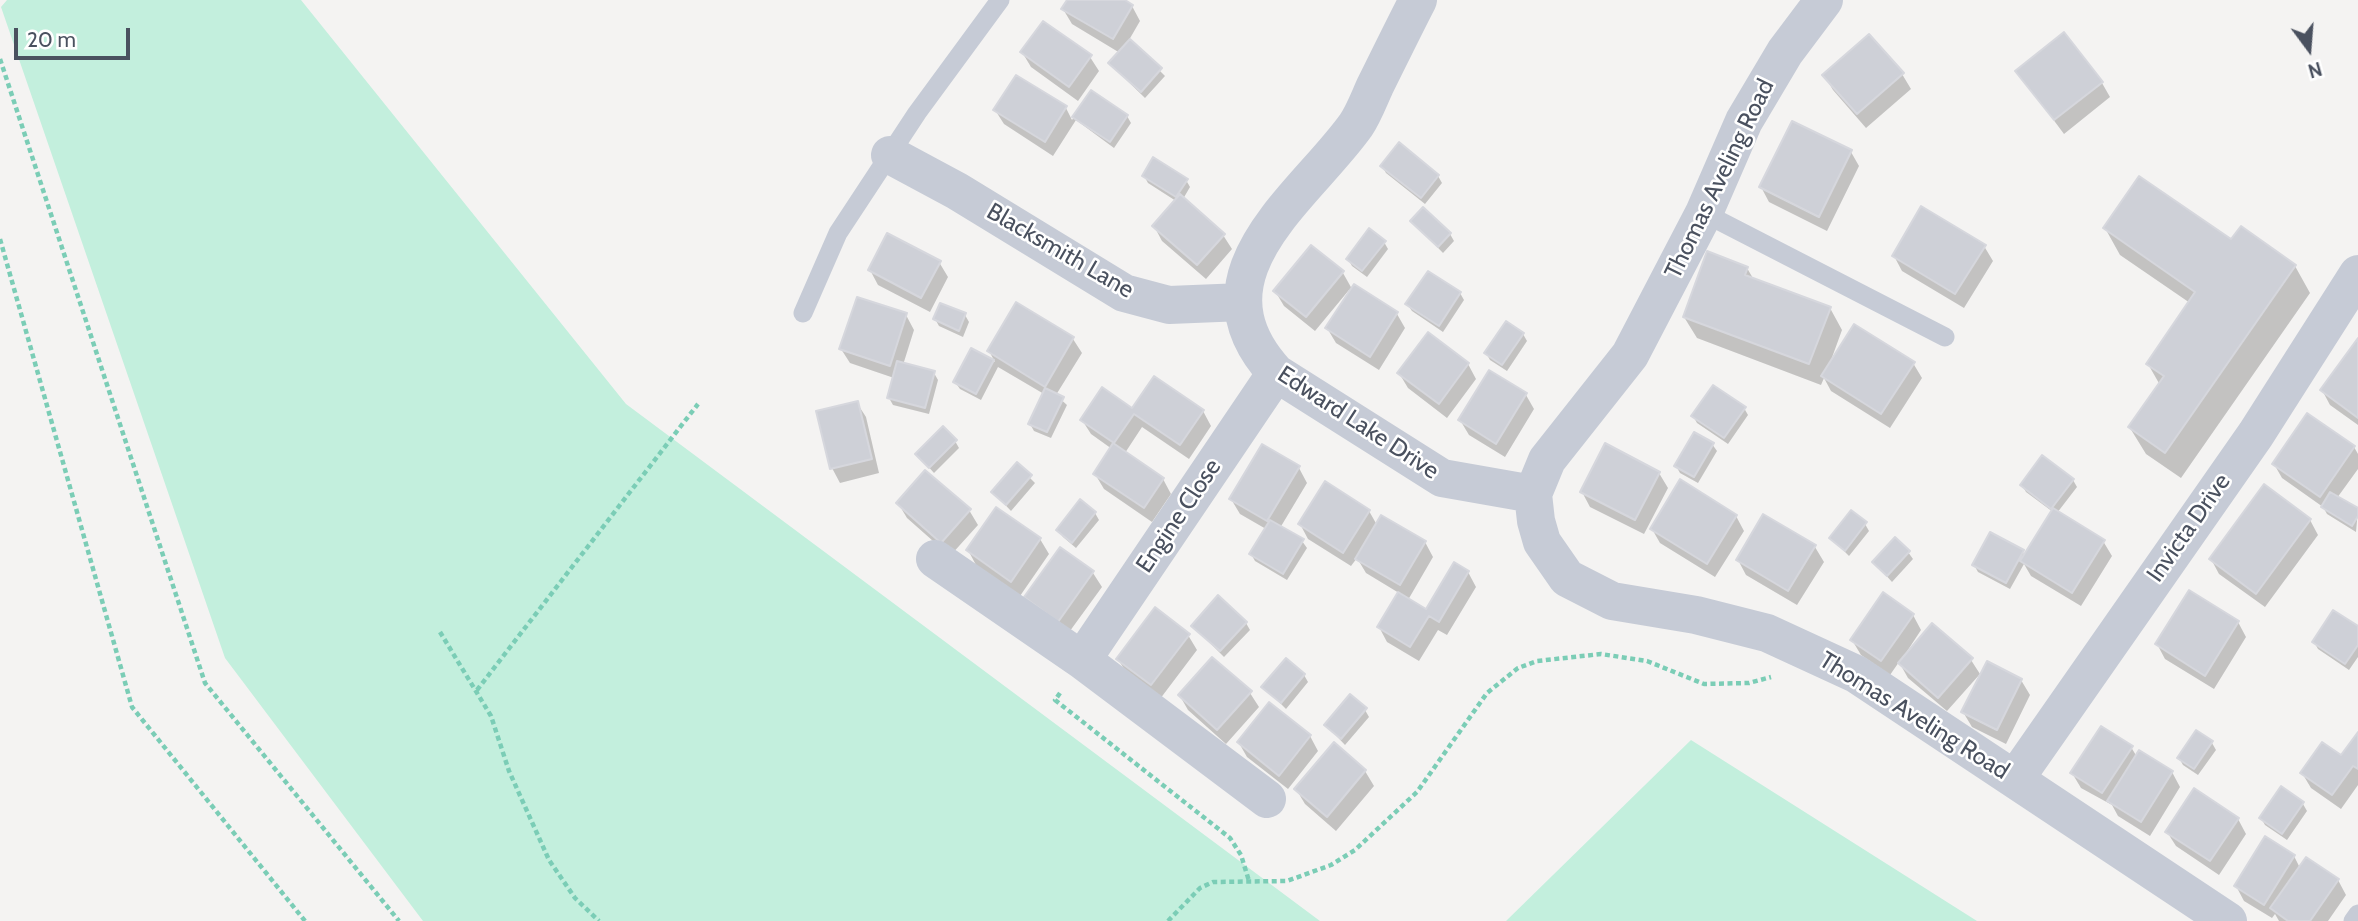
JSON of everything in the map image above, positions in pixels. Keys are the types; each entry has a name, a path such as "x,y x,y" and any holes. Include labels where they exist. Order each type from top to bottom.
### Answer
{"street":[{"name":"Edward Lake Drive","path":"1418,0 1357,124 1273,220 1249,268 1243,302 1253,339 1276,373 1442,478 1534,494"},
{"name":"Thomas Aveling Road","path":"1824,0 1786,52 1744,121 1704,214 1630,355 1548,460 1534,494 1536,521 1542,542 1567,578 1612,601 1696,615 1767,633 1807,649 1856,674 2228,921"},
{"name":"Blacksmith Lane","path":"890,155 957,191 1124,293 1170,305 1243,302"},
{"name":"Invicta Drive","path":"2015,779 2256,433 2358,274"},
{"name":"Engine Close","path":"1082,660 1276,373"},
{"path":"935,559 1082,660 1267,799"}],"lane":[{"path":"803,313 838,233 1000,0"},
{"path":"1704,214 1945,337"},
{"path":"2353,921 2358,914"}],"path":[{"path":"0,59 205,683 398,921"},
{"path":"0,239 132,707 305,921"},
{"path":"477,690 698,404"},
{"path":"440,632 491,716 509,771 549,860 575,898 599,921"},
{"path":"1168,921 1200,888 1213,882 1287,881 1309,876 1355,850 1417,792 1487,693 1518,668 1537,662 1601,654 1647,661 1704,684 1749,684 1769,678 1784,667 1797,673 1807,649"},
{"path":"1082,660 1055,700 1230,838 1241,855 1249,881"}],"green space":[{"path":"7,0 301,0 626,404 1320,921 423,921 225,658 1,7"},
{"path":"1691,740 1977,921 1506,921"}],"building":[{"path":"1067,0 1125,0 1133,5 1113,39 1061,9"},
{"path":"1043,21 1092,55 1069,87 1020,52"},
{"path":"2064,32 2103,82 2054,120 2015,71"},
{"path":"1869,34 1904,73 1857,114 1822,75"},
{"path":"1130,39 1162,68 1141,92 1108,63"},
{"path":"1016,75 1067,106 1045,142 993,110"},
{"path":"1091,90 1128,115 1110,142 1072,117"},
{"path":"1792,121 1852,150 1819,217 1759,187"},
{"path":"1399,142 1439,175 1421,198 1380,166"},
{"path":"1153,157 1188,179 1176,197 1142,176"},
{"path":"2139,176 2231,239 2241,226 2296,265 2165,453 2128,427 2164,376 2146,364 2195,292 2103,228"},
{"path":"1180,194 1225,234 1197,265 1152,226"},
{"path":"1921,206 1986,245 1955,294 1892,256"},
{"path":"1423,207 1451,233 1438,247 1410,221"},
{"path":"1369,228 1386,241 1362,271 1346,259"},
{"path":"887,233 941,261 921,298 868,270"},
{"path":"1311,245 1344,271 1306,317 1273,291"},
{"path":"1707,251 1748,267 1745,275 1831,307 1809,364 1683,317"},
{"path":"1428,271 1461,292 1439,326 1405,304"},
{"path":"1354,284 1398,312 1370,357 1325,328"},
{"path":"857,297 907,313 890,366 839,349"},
{"path":"1016,302 1074,337 1045,387 987,351"},
{"path":"940,303 966,313 959,331 933,319"},
{"path":"1506,321 1524,333 1502,365 1484,353"},
{"path":"1854,324 1915,362 1881,414 1821,376"},
{"path":"1428,332 1469,363 1439,404 1397,373"},
{"path":"2358,338 2358,418 2320,390"},
{"path":"971,348 994,360 976,394 953,382"},
{"path":"897,361 935,371 925,408 887,398"},
{"path":"1489,370 1527,393 1496,444 1458,420"},
{"path":"1154,376 1204,410 1180,445 1134,414 1114,443 1080,420 1102,387 1132,408"},
{"path":"1713,385 1746,407 1724,438 1691,416"},
{"path":"1045,388 1064,397 1047,432 1028,424"},
{"path":"858,401 872,459 830,469 816,411"},
{"path":"2307,413 2355,446 2320,497 2272,464"},
{"path":"943,426 957,440 929,468 915,454"},
{"path":"1694,432 1714,443 1694,477 1674,466"},
{"path":"1113,443 1164,478 1144,508 1093,474"},
{"path":"1605,443 1660,472 1635,520 1580,492"},
{"path":"1262,444 1300,466 1267,521 1229,499"},
{"path":"2042,455 2074,479 2051,509 2020,485"},
{"path":"1017,462 1032,475 1006,505 991,492"},
{"path":"925,470 971,509 941,543 896,503"},
{"path":"1680,479 1737,515 1707,564 1650,529"},
{"path":"1325,481 1370,510 1343,553 1298,524"},
{"path":"2264,484 2311,519 2256,594 2209,559"},
{"path":"2330,492 2358,508 2358,516 2352,526 2321,507"},
{"path":"1080,499 1096,512 1072,543 1056,530"},
{"path":"996,507 1041,538 1011,582 966,550"},
{"path":"2053,508 2105,540 2072,593 2020,561"},
{"path":"1851,510 1867,522 1845,551 1829,538"},
{"path":"1763,514 1816,545 1788,591 1736,560"},
{"path":"1381,515 1426,541 1400,585 1355,559"},
{"path":"1270,520 1304,539 1283,574 1249,554"},
{"path":"1990,532 2024,550 2006,583 1972,565"},
{"path":"1895,537 1910,551 1887,576 1872,562"},
{"path":"1060,547 1094,571 1058,622 1024,597"},
{"path":"1454,562 1469,571 1439,622 1429,616 1410,647 1377,627 1398,592 1426,609"},
{"path":"2189,590 2239,621 2205,676 2155,644"},
{"path":"1883,592 1914,614 1881,661 1850,640"},
{"path":"1218,595 1247,622 1220,651 1191,626"},
{"path":"1155,607 1190,634 1151,685 1116,659"},
{"path":"2333,610 2358,626 2358,645 2345,664 2312,642"},
{"path":"1932,623 1973,658 1938,698 1898,663"},
{"path":"1212,657 1252,691 1217,730 1178,695"},
{"path":"1286,658 1305,674 1281,703 1261,687"},
{"path":"1987,661 2022,679 1997,730 1961,712"},
{"path":"1350,694 1367,708 1341,739 1324,725"},
{"path":"1269,702 1311,735 1279,776 1237,742"},
{"path":"2101,726 2133,746 2102,793 2070,773"},
{"path":"2196,730 2213,741 2194,769 2177,758"},
{"path":"2358,732 2358,769 2353,766 2332,795 2300,773 2322,742 2341,755"},
{"path":"1334,742 1366,770 1327,817 1294,789"},
{"path":"2139,750 2173,771 2141,822 2107,801"},
{"path":"2281,786 2304,802 2282,834 2259,818"},
{"path":"2194,788 2239,818 2210,861 2165,832"},
{"path":"2265,836 2295,855 2264,905 2234,886"},
{"path":"2306,857 2339,879 2310,921 2288,921 2270,908"}]}
